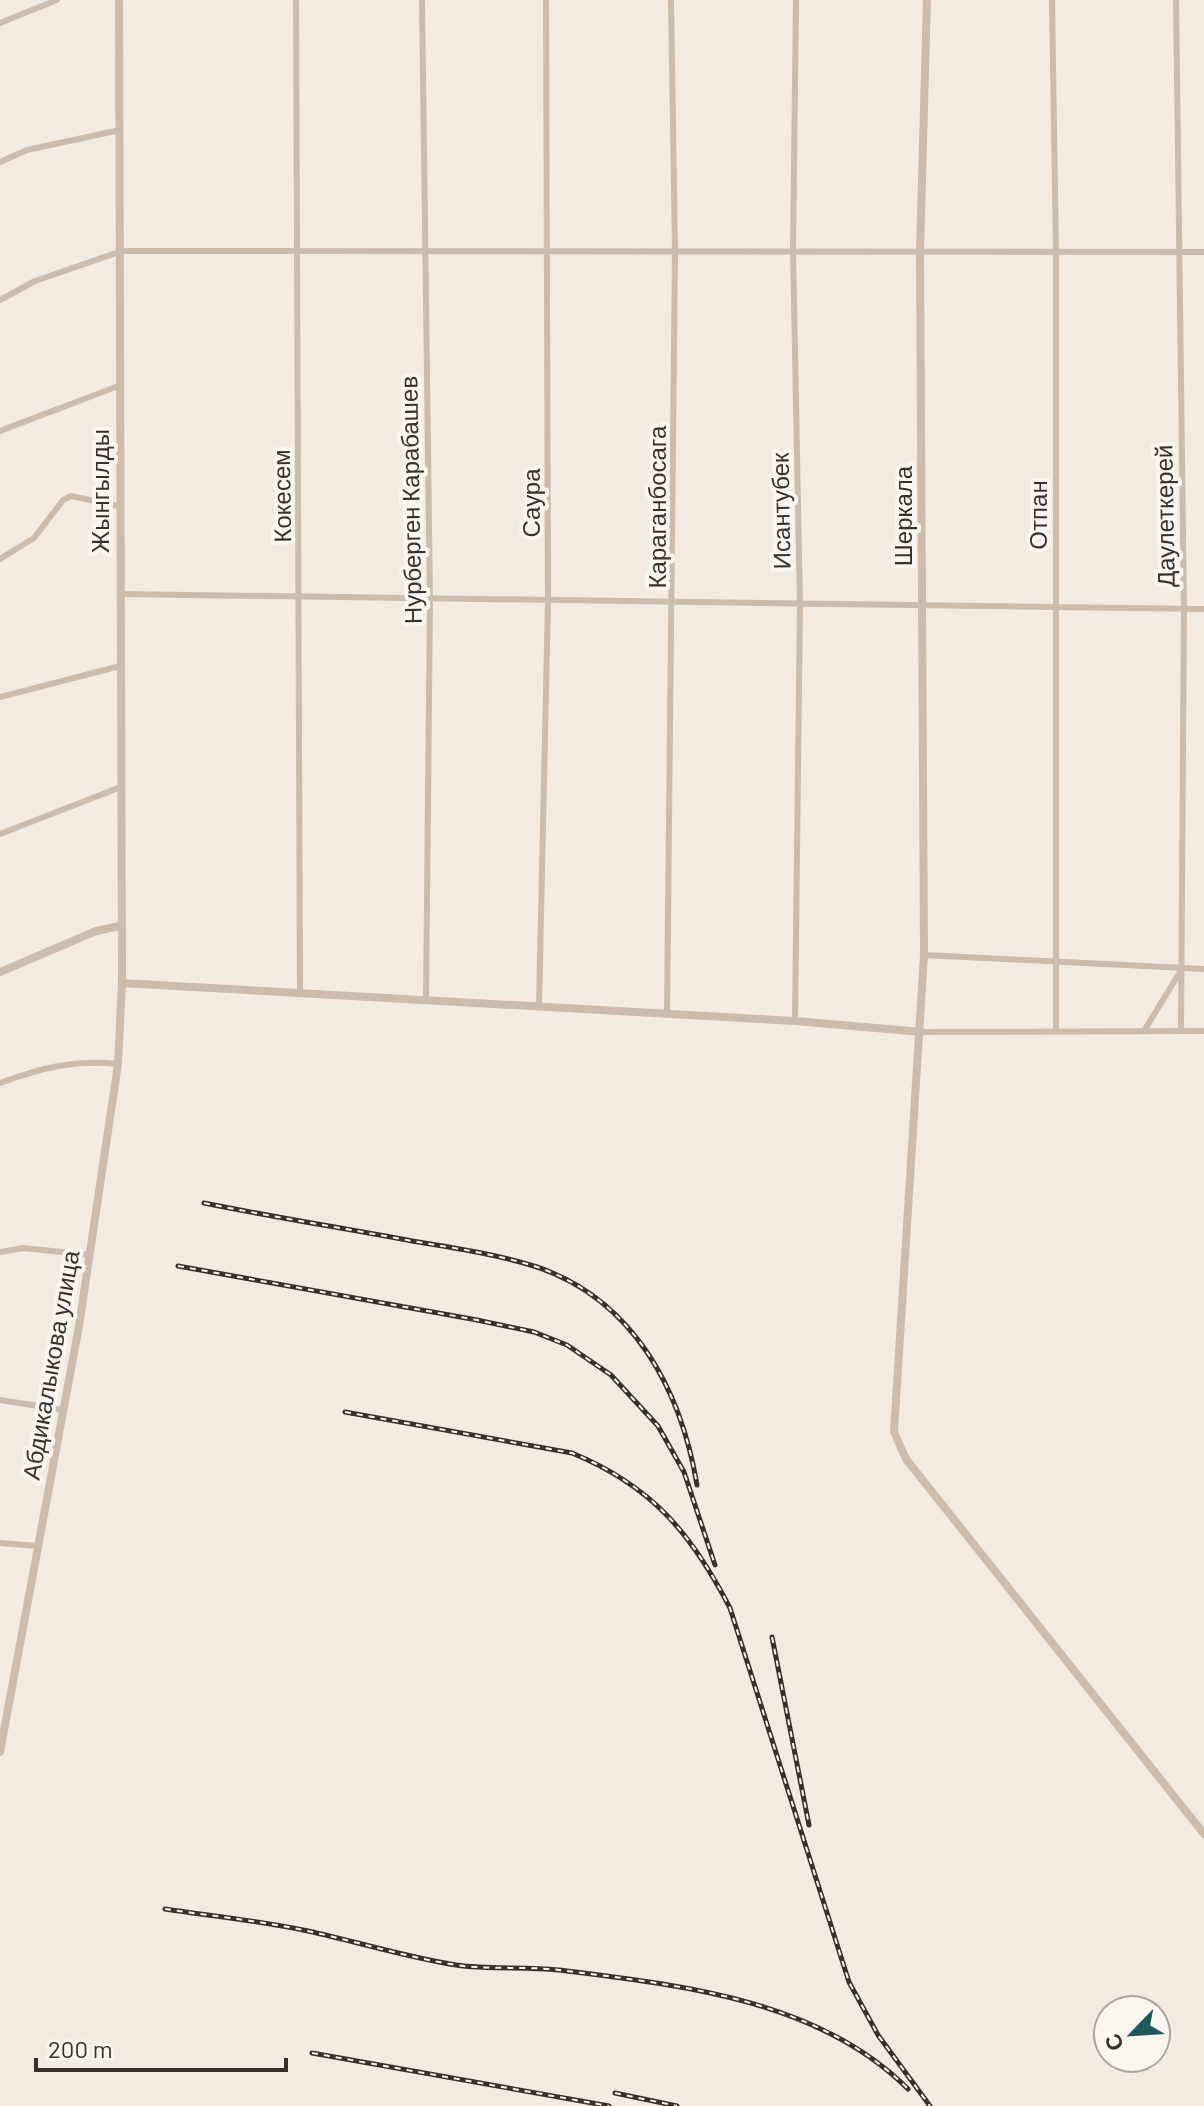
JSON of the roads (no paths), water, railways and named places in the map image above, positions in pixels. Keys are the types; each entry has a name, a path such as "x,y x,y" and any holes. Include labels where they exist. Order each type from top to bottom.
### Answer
{"street":[{"path":"0,23 57,0"},
{"name":"Жынгылды","path":"119,0 122,251 118,506 122,983"},
{"name":"Кокесем","path":"296,0 301,598 300,991"},
{"name":"Нурберген Карабашев","path":"422,0 430,600 426,999"},
{"name":"Саура","path":"539,1006 548,601 546,0"},
{"name":"Караганбосага","path":"667,1013 675,251 671,0"},
{"name":"Исантубек","path":"795,1021 800,604 793,251 796,0"},
{"name":"Шеркала","path":"927,0 920,251 924,955 922,1032 894,1432 906,1459 1204,1834"},
{"name":"Отпан","path":"1052,0 1056,251 1056,1031"},
{"name":"Даулеткерей","path":"1176,0 1184,609 1181,1031"},
{"path":"0,162 27,150 120,130"},
{"path":"0,300 35,281 122,251 1204,252"},
{"path":"0,431 121,385"},
{"path":"0,559 34,538 63,500 71,496 118,506"},
{"path":"119,594 1204,609"},
{"path":"0,697 120,666"},
{"path":"0,834 121,787"},
{"path":"0,972 96,931 120,926"},
{"path":"924,955 1204,969"},
{"path":"1144,1031 1182,969"},
{"path":"122,983 667,1013 922,1032 1204,1031"},
{"name":"Абдикалыкова улица","path":"0,1752 90,1255 118,1064 122,983"},
{"path":"0,1083 57,1065 86,1060 118,1064"},
{"path":"0,1252 23,1248 90,1255"},
{"path":"0,1400 64,1410"},
{"path":"0,1543 38,1546"},
{"path":"0,1702 12,1691"}],"railway":[{"path":"204,1203 491,1255 537,1267 571,1282 601,1302 626,1325 647,1353 665,1383 679,1416 697,1485"},
{"path":"178,1266 477,1320 534,1332 567,1345 611,1375 658,1426 684,1472 715,1565"},
{"path":"345,1412 572,1453 600,1466 647,1497 684,1535 730,1608 849,1982 878,2035 930,2106"},
{"path":"772,1637 809,1825"},
{"path":"165,1909 290,1927 456,1965 546,1969 605,1976 745,2001 790,2016 832,2035 872,2059 908,2089"},
{"path":"312,2053 609,2106"},
{"path":"615,2093 677,2106"}]}
